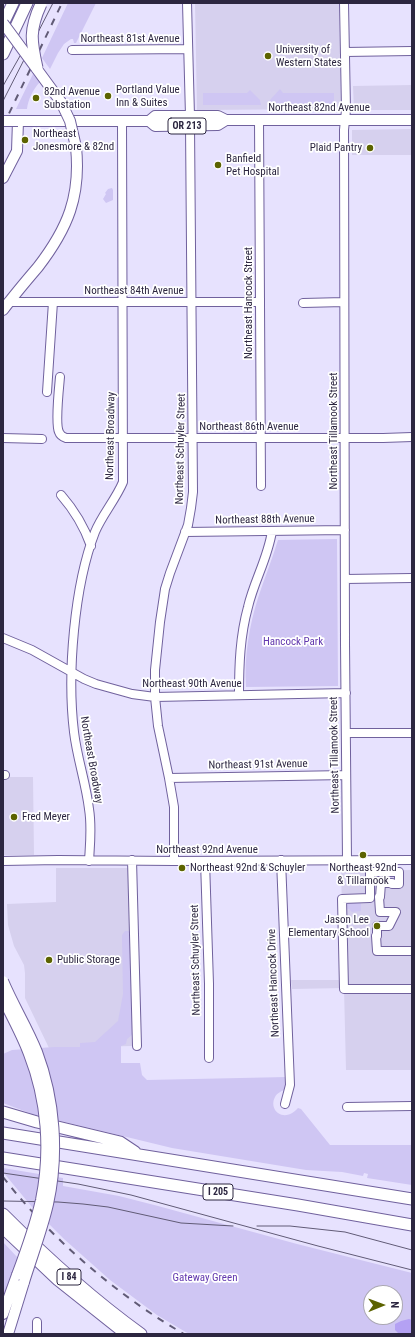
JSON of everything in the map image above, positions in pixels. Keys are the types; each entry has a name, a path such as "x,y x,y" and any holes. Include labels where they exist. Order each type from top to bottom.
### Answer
{"highway":[{"path":"3,24 13,3"},
{"path":"3,54 27,3"},
{"path":"37,68 32,38 33,23 41,3"},
{"path":"3,1112 120,1142 138,1154"},
{"name":"I 205","path":"4,1133 412,1199"},
{"name":"I 205","path":"3,1158 298,1205 412,1225"},
{"name":"I 84","path":"3,1214 64,1273 140,1334"},
{"name":"I 84","path":"3,1228 58,1280 126,1334"}],"main road":[{"path":"3,24 37,68 64,108 72,128 78,164 77,186 74,200 60,234 50,250 6,306"},
{"name":"Northeast 82nd Avenue","path":"3,122 149,121 155,126 190,121 218,125 226,120 412,120"},
{"path":"3,178 17,151 18,134 21,121"},
{"path":"3,981 26,1027 39,1059 50,1100 54,1135 53,1176 48,1204 20,1279 3,1314"},
{"path":"3,999 22,1036 34,1067 43,1102 46,1135 45,1175 41,1202 20,1279 8,1334"}],"street":[{"name":"Northeast Schuyler Street","path":"174,861 174,820 169,778 160,739 155,697 156,654 162,606 170,573 185,532 192,497 193,438 190,121 187,3"},
{"name":"Northeast Tillamook Street","path":"344,3 347,860"},
{"name":"Northeast 81st Avenue","path":"72,50 188,49"},
{"path":"345,52 412,51"},
{"name":"Northeast Hancock Street","path":"259,120 261,486"},
{"name":"Northeast Broadway","path":"89,861 91,834 90,817 73,731 72,672 75,626 79,596 91,546 96,530 119,492 123,482 122,121"},
{"path":"47,392 53,302"},
{"name":"Northeast 84th Avenue","path":"6,306 53,302 260,302"},
{"path":"303,302 344,302"},
{"name":"Northeast 86th Avenue","path":"60,377 57,407 58,430 62,436 72,439 412,437"},
{"path":"3,438 42,438"},
{"path":"61,495 79,518 86,531 91,546"},
{"name":"Northeast 88th Avenue","path":"185,532 345,530"},
{"path":"238,695 240,655 244,623 252,591 265,558 272,531"},
{"path":"345,579 412,578"},
{"name":"Northeast 90th Avenue","path":"3,638 32,650 96,684 120,691 155,697 346,693"},
{"path":"346,733 412,732"},
{"name":"Northeast 91st Avenue","path":"169,778 346,775"},
{"path":"132,860 137,1046"},
{"name":"Northeast Hancock Drive","path":"281,860 290,1085 286,1104"},
{"name":"Northeast 92nd Avenue","path":"3,861 412,860"},
{"name":"Northeast Schuyler Street","path":"205,861 209,984 209,1058"},
{"path":"412,951 377,951 377,926 389,926 396,912 380,912 380,884 381,882 390,882 392,884 399,884 399,872 370,872 370,898 342,899 344,989 412,989"},
{"path":"347,1107 412,1106"},
{"path":"37,1322 37,1334"}],"shaded area":[{"name":"University of Western States","path":"195,3 339,3 341,109 197,110"},
{"path":"412,85 412,110 354,110 353,86"},
{"path":"412,129 412,155 352,155 352,130"},
{"path":"3,777 33,777 34,855 3,855"},
{"path":"56,868 128,868 132,1046 49,1048 25,998 24,965 14,946 8,925 7,904 56,902"},
{"name":"Jason Lee Elementary School","path":"412,870 412,1070 346,1070 344,988 292,989 291,980 344,980 341,871"},
{"path":"403,1320 412,1320 412,1334 399,1334 395,1330 395,1325 403,1325"}],"green space":[{"path":"68,3 96,3 76,43 74,43 73,39 71,39 64,44 50,69 42,58"},
{"path":"33,74 40,82 31,95 27,109 16,109"},
{"path":"280,89 283,93 334,93 334,104 270,104 270,100"},
{"path":"250,90 260,100 261,105 203,105 203,93 247,93"},
{"path":"112,188 113,200 106,203 103,199 106,194 105,193 108,189"},
{"name":"Hancock Park","path":"337,539 338,686 246,687 247,653 252,620 278,540"},
{"path":"346,902 361,902 361,911 352,912 346,908"},
{"path":"125,931 130,931 133,1034 127,1039 126,1044 121,1046 121,1063 140,1063 142,1075 147,1080 287,1077 286,1089 277,1094 273,1102 279,1113 288,1115 293,1113 298,1108 301,1109 330,1145 412,1145 412,1185 367,1178 368,1174 364,1173 363,1176 342,1172 306,1170 172,1148 32,1114 3,1103 3,1054 12,1050 80,1047 80,1043 95,1042 118,1021 123,994 122,935"},
{"name":"Gateway Green","path":"3,1168 63,1178 63,1186 119,1196 412,1273 412,1334 189,1334 157,1315 110,1280 64,1239 32,1207 3,1172"},
{"path":"3,1242 18,1258 3,1302"}],"tram line":[{"path":"3,101 53,3"},
{"path":"3,86 20,56"},
{"path":"3,1173 78,1184 131,1195 412,1270"},
{"path":"3,1201 83,1204 108,1207 181,1223 233,1226"},
{"path":"257,1226 290,1226 345,1232 412,1250"}],"railway":[{"path":"3,126 62,3"},
{"path":"3,1177 42,1222 86,1264 134,1302 184,1334"}],"place":[{"name":"University of Western States","path":"268,56"},
{"name":"Portland Value Inn & Suites","path":"108,96"},
{"name":"82nd Avenue Substation","path":"36,98"},
{"name":"Northeast Jonesmore & 82nd","path":"25,140"},
{"name":"Plaid Pantry","path":"370,148"},
{"name":"Banfield Pet Hospital","path":"218,165"},
{"name":"Fred Meyer","path":"14,817"},
{"name":"Northeast 92nd & Tillamook","path":"363,855"},
{"name":"Northeast 92nd & Schuyler","path":"182,868"},
{"name":"Jason Lee Elementary School","path":"377,926"},
{"name":"Public Storage","path":"49,960"}]}
